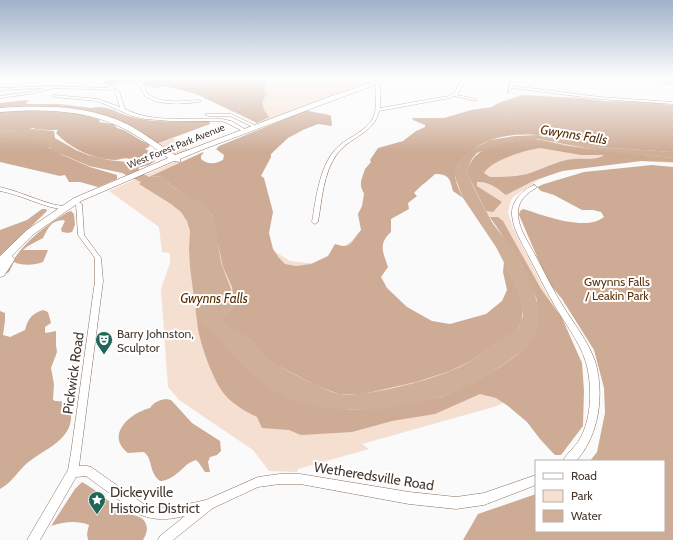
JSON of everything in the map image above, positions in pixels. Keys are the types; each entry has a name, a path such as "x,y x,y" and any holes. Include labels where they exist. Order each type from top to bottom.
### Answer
{"main road":[{"name":"West Forest Park Avenue","path":"117,184 317,103"},
{"path":"0,110 50,109 99,116 129,128 176,159"},
{"path":"67,208 79,204 117,184"},
{"path":"0,263 16,245 67,208 70,204 117,184"},
{"path":"0,273 32,232"}],"street":[{"path":"106,103 134,115 144,117 222,120 246,131"},
{"path":"121,103 123,110"},
{"path":"315,222 327,168 332,158 339,148 369,127 378,110 378,103"},
{"path":"378,110 419,103"},
{"path":"174,119 226,114 240,118 257,127"},
{"path":"534,187 526,192 518,201 515,215 524,241 546,284 590,360 592,372 593,408 591,423 583,445 569,460"},
{"path":"0,189 15,192 52,206 67,208"},
{"name":"Pickwick Road","path":"33,540 73,472 99,281 98,258 80,231 79,204"},
{"name":"Wetheredsville Road","path":"73,472 87,471 142,510 155,514 169,514 209,504 258,482 280,479 300,479 409,498 456,503 484,500 535,480"},
{"name":"Wetheredsville Road","path":"164,540 209,504"}],"green space":[{"path":"0,103 59,104 92,108 101,107 138,119 168,122 209,121 210,124 156,144 131,128 82,111 0,109"},
{"path":"215,103 262,103 264,110 269,117 257,123"},
{"path":"218,103 312,103 262,123"},
{"path":"498,103 657,103 673,105 673,152 597,147 543,136 513,135 483,143 461,160 455,175 457,185 463,198 453,191 450,180 446,176 435,174 414,193 417,196 408,203 409,209 391,219 391,232 384,240 383,244 388,267 381,277 387,288 407,307 432,321 450,324 486,314 502,301 507,290 503,272 504,262 514,281 519,296 522,310 521,320 517,331 498,341 471,361 450,371 416,382 363,394 339,394 317,386 264,357 249,339 223,324 223,316 234,306 232,287 223,267 212,215 206,207 173,187 160,176 149,177 204,152 201,159 206,162 214,163 223,160 224,155 216,149 219,146 307,110 331,116 332,126 318,124 288,138 271,154 271,157 261,176 264,178 273,212 269,233 273,249 285,264 296,266 311,264 328,256 335,244 345,246 351,243 361,230 358,214 362,206 364,194 361,187 361,181 365,169 371,162 370,160 378,148 403,141 416,131 425,127 425,125 413,120 412,118 444,118 471,110 492,107"},
{"path":"53,110 72,112 100,120 99,122 113,124 117,128 126,131 141,141 150,144 149,147 145,149 153,153 155,161 149,165 137,168 131,165 130,159 128,158 115,160 90,155 68,143 56,133 58,130 41,130 33,128 27,130 0,131 0,111"},
{"name":"Gwynns Falls / Leakin Park","path":"673,122 673,163 640,161 571,169 540,179 513,197 508,212 513,228 544,289 561,317 548,360 517,395 497,406 362,444 369,449 298,469 297,472 269,471 253,450 179,400 168,387 161,289 170,263 170,253 162,252 159,227 109,191 179,160 228,193 271,249 290,261 317,264 335,254 378,219 362,289 414,358 530,293 499,228 489,218 466,180 465,160"},
{"path":"0,136 38,139 50,145 49,148 59,150 60,154 90,167 117,175 117,179 98,187 80,182 69,182 65,175 60,176 0,162"},
{"path":"173,138 190,150 176,155 158,144"},
{"path":"531,139 583,148 673,158 673,162 641,161 562,171 533,181 506,195 489,184 477,182 477,186 502,202 493,212 486,211 467,173 470,163 483,150 492,146 511,141","holes":["540,148 581,155 604,155 593,159 574,159 562,161 518,176 490,177 484,173 488,168 501,160 518,153 534,149"]},
{"name":"Gwynns Falls / Leakin Park","path":"652,165 673,167 673,540 463,540 478,514 535,494 535,532 665,532 665,460 591,460 597,452 605,413 604,388 594,350 562,299 548,282 519,215 520,211 523,209 576,223 587,223 604,217 601,212 582,210 554,195 541,191 537,187 584,172"},
{"path":"42,209 46,209 47,211 10,247 0,259 0,230 27,220"},
{"path":"71,211 74,214 75,225 72,232 62,232 61,229 65,221 55,222 50,226 43,238 23,250 48,250 43,262 28,265 14,262 9,272 4,275 15,257 28,242 51,223"},
{"path":"490,217 498,217 503,221 541,289 562,318 582,363 584,391 583,426 561,455 555,455 527,422 508,406 496,398 480,394 435,414 392,421 352,432 301,435 289,430 262,428 257,417 236,405 229,399 216,381 200,338 197,321 208,327 245,367 350,410 382,408 442,397 474,382 500,367 527,346 537,300 522,265"},
{"path":"43,310 48,312 51,323 45,327 45,332 56,331 57,352 51,368 54,384 53,400 63,402 69,408 71,417 69,427 59,440 30,461 4,487 0,489 0,311 5,313 3,335 10,337 25,330 31,317"},
{"path":"166,399 171,400 192,423 220,441 221,451 217,455 210,457 208,462 210,472 205,472 196,460 191,462 171,478 160,481 154,474 149,458 144,452 128,453 122,446 119,439 120,432 128,420 150,408 153,404"},
{"path":"82,482 98,492 123,512 143,519 147,529 143,540 88,540 87,534 89,525 79,522 70,522 51,526 75,489"}],"water":[{"name":"Gwynns Falls","path":"33,129 54,131 55,138 88,155 109,160 127,162 138,167 140,172 149,177 163,176 171,186 194,198 205,206 214,219 221,260 231,290 234,306 223,316 223,324 240,332 272,362 307,381 339,394 368,393 387,390 426,380 471,361 500,340 517,331 523,316 521,302 512,278 496,247 463,198 456,180 454,171 463,156 472,149 490,140 515,136 537,135 596,147 673,152 673,158 608,152 538,139 499,144 477,153 471,160 467,173 492,222 515,252 529,278 538,306 539,315 538,330 535,336 520,353 507,362 475,382 449,394 424,402 386,408 346,410 309,405 292,400 280,394 249,371 216,337 197,321 190,267 190,231 187,221 181,212 139,184 141,182 122,173 89,166 56,152 42,142 0,137 0,131"}],"waterway":[{"path":"236,111 244,103"}],"place":[{"name":"Barry Johnston, Sculptor","path":"104,355"},
{"name":"Dickeyville Historic District","path":"97,515"}]}
